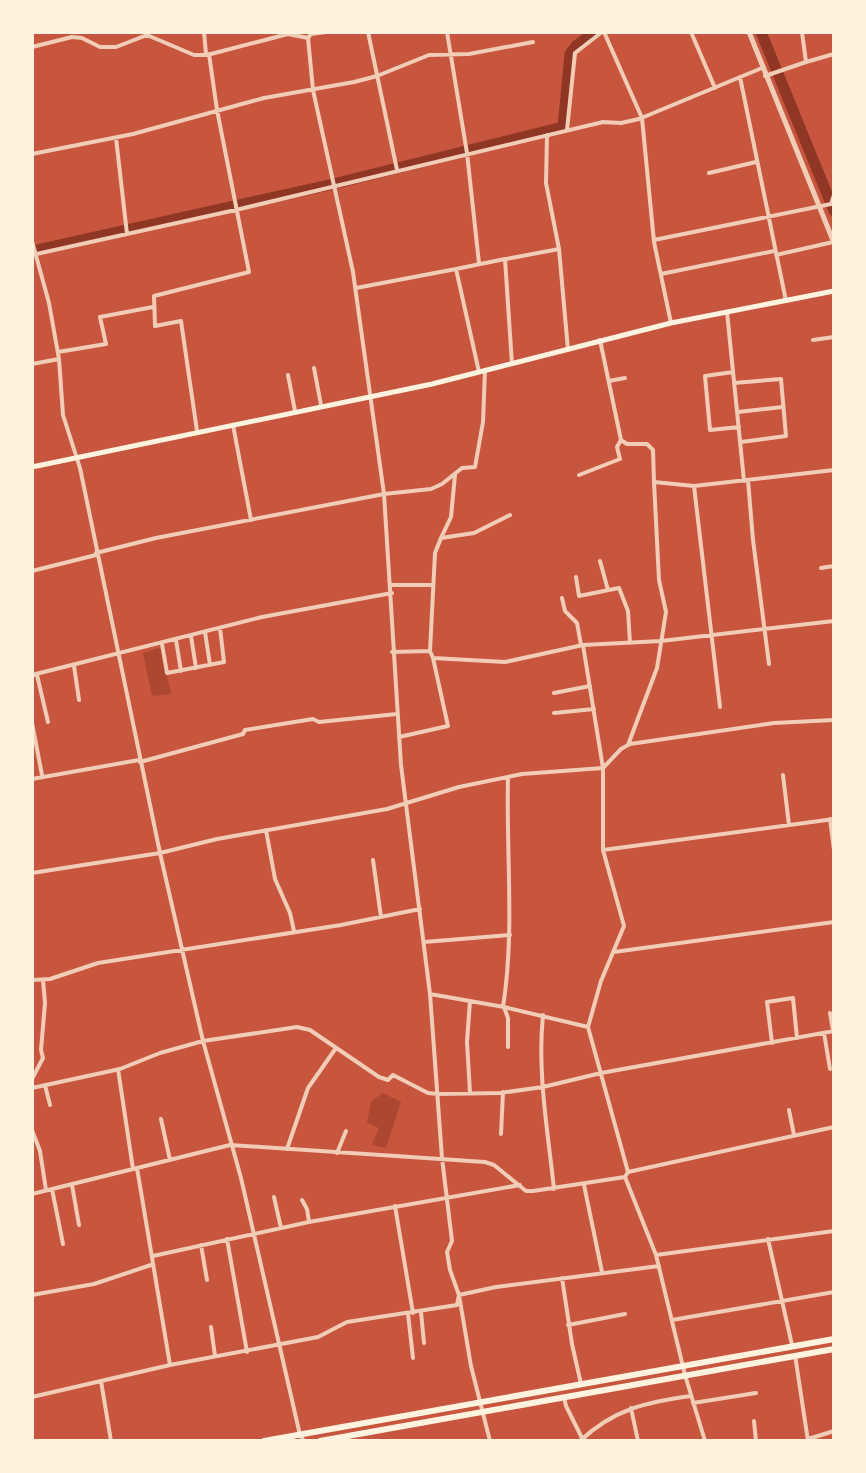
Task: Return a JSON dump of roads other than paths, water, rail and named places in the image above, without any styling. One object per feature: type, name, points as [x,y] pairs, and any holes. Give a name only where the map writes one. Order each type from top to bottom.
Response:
[{"type":"highway","points":[[264,1441],[302,1438],[481,1402],[834,1339]]},
{"type":"highway","points":[[320,1441],[834,1349]]},
{"type":"main road","points":[[32,467],[482,371],[671,323],[834,291]]},
{"type":"street","points":[[197,431],[181,321],[155,326],[154,296],[249,272],[204,32]]},
{"type":"street","points":[[326,32],[311,34],[308,38],[313,90],[356,288],[384,494],[404,803],[430,994],[442,1158],[452,1241],[447,1252],[448,1261],[459,1295],[468,1353],[490,1441]]},
{"type":"street","points":[[368,32],[397,170]]},
{"type":"street","points":[[447,32],[467,153],[479,263]]},
{"type":"street","points":[[567,130],[575,53],[603,32],[642,118],[654,240],[671,323]]},
{"type":"street","points":[[691,32],[715,88]]},
{"type":"street","points":[[661,274],[834,243],[749,32]]},
{"type":"street","points":[[802,32],[806,62]]},
{"type":"street","points":[[32,47],[72,37],[82,38],[100,47],[116,47],[147,35],[194,55],[288,34],[308,38]]},
{"type":"street","points":[[32,154],[116,138],[217,110],[377,76],[429,55],[469,54],[533,42]]},
{"type":"street","points":[[766,75],[834,54]]},
{"type":"street","points":[[34,255],[567,130],[642,118],[762,68]]},
{"type":"street","points":[[740,77],[786,301]]},
{"type":"street","points":[[547,135],[546,183],[559,249],[568,350]]},
{"type":"street","points":[[116,138],[127,234]]},
{"type":"street","points":[[709,173],[756,162]]},
{"type":"street","points":[[654,240],[831,204],[834,195]]},
{"type":"street","points":[[32,241],[49,303],[63,415],[80,468],[182,951],[241,1178],[302,1438]]},
{"type":"street","points":[[356,288],[559,249]]},
{"type":"street","points":[[505,259],[512,364]]},
{"type":"street","points":[[32,571],[156,538],[384,494],[431,489],[462,468],[475,467],[483,422],[482,371],[456,269]]},
{"type":"street","points":[[32,356],[33,364],[106,344],[100,317],[153,307]]},
{"type":"street","points":[[727,312],[740,442],[769,664]]},
{"type":"street","points":[[813,340],[834,337]]},
{"type":"street","points":[[579,475],[620,459],[617,447],[621,440],[600,340]]},
{"type":"street","points":[[314,368],[321,405]]},
{"type":"street","points":[[733,372],[705,376],[710,430],[739,427]]},
{"type":"street","points":[[288,375],[295,411]]},
{"type":"street","points":[[609,381],[625,378]]},
{"type":"street","points":[[734,383],[780,378],[786,436],[740,442]]},
{"type":"street","points":[[737,412],[783,407]]},
{"type":"street","points":[[232,423],[251,520]]},
{"type":"street","points":[[32,873],[160,853],[217,839],[387,809],[459,787],[508,777],[603,768],[628,745],[657,668],[666,612],[659,580],[653,450],[647,444],[627,444],[621,440]]},
{"type":"street","points":[[654,482],[694,486],[834,470]]},
{"type":"street","points":[[399,737],[448,726],[430,651],[435,553],[451,517],[456,473]]},
{"type":"street","points":[[694,486],[720,707]]},
{"type":"street","points":[[441,538],[474,533],[510,515]]},
{"type":"street","points":[[600,561],[608,590]]},
{"type":"street","points":[[821,568],[834,566]]},
{"type":"street","points":[[576,577],[579,596],[619,588],[625,598],[630,643]]},
{"type":"street","points":[[391,585],[433,585]]},
{"type":"street","points":[[48,722],[35,675],[262,617],[392,593]]},
{"type":"street","points":[[562,598],[565,611],[577,623],[590,686],[603,768],[603,850],[624,926],[601,981],[588,1027],[627,1175],[656,1255],[685,1375],[705,1441]]},
{"type":"street","points":[[433,658],[505,662],[582,645],[661,641],[834,621]]},
{"type":"street","points":[[162,644],[167,673],[224,662],[220,628]]},
{"type":"street","points":[[205,632],[210,665]]},
{"type":"street","points":[[191,636],[196,668]]},
{"type":"street","points":[[176,640],[181,671]]},
{"type":"street","points":[[392,652],[430,651]]},
{"type":"street","points":[[74,666],[79,700]]},
{"type":"street","points":[[554,693],[590,686]]},
{"type":"street","points":[[554,713],[594,709]]},
{"type":"street","points":[[32,779],[140,761],[243,734],[245,730],[313,719],[319,722],[397,714]]},
{"type":"street","points":[[628,745],[774,723],[834,720]]},
{"type":"street","points":[[32,723],[42,777]]},
{"type":"street","points":[[783,775],[789,825]]},
{"type":"street","points":[[508,777],[510,935],[504,1007],[508,1018],[508,1047]]},
{"type":"street","points":[[603,850],[832,819],[834,850]]},
{"type":"street","points":[[266,830],[275,879],[295,932]]},
{"type":"street","points":[[373,860],[381,917]]},
{"type":"street","points":[[32,980],[43,980],[98,963],[420,909]]},
{"type":"street","points":[[614,952],[834,922]]},
{"type":"street","points":[[424,942],[510,935]]},
{"type":"street","points":[[32,1079],[43,1058],[43,980]]},
{"type":"street","points":[[430,994],[543,1015],[588,1027]]},
{"type":"street","points":[[772,1043],[767,1002],[793,998],[797,1038]]},
{"type":"street","points":[[470,1001],[467,1042],[470,1093]]},
{"type":"street","points":[[32,1088],[118,1069],[203,1041],[297,1027],[310,1030],[379,1077],[388,1080],[393,1075],[428,1093],[503,1092],[834,1031],[830,1013]]},
{"type":"street","points":[[543,1015],[543,1087],[554,1189]]},
{"type":"street","points":[[824,1033],[830,1069]]},
{"type":"street","points":[[287,1149],[308,1088],[336,1048]]},
{"type":"street","points":[[118,1069],[170,1365]]},
{"type":"street","points":[[45,1085],[50,1105]]},
{"type":"street","points":[[501,1134],[503,1092]]},
{"type":"street","points":[[789,1110],[794,1135]]},
{"type":"street","points":[[161,1119],[170,1160]]},
{"type":"street","points":[[32,1194],[230,1145],[485,1162],[526,1191],[554,1189],[584,1185],[834,1127]]},
{"type":"street","points":[[32,1130],[63,1244]]},
{"type":"street","points":[[337,1153],[346,1131]]},
{"type":"street","points":[[72,1185],[79,1225]]},
{"type":"street","points":[[153,1256],[252,1233],[520,1185]]},
{"type":"street","points":[[584,1185],[602,1273]]},
{"type":"street","points":[[274,1197],[281,1228]]},
{"type":"street","points":[[302,1200],[309,1222]]},
{"type":"street","points":[[395,1206],[413,1358]]},
{"type":"street","points":[[656,1255],[834,1231]]},
{"type":"street","points":[[227,1239],[247,1352]]},
{"type":"street","points":[[768,1239],[792,1346]]},
{"type":"street","points":[[201,1245],[207,1280]]},
{"type":"street","points":[[32,1295],[94,1284],[151,1265]]},
{"type":"street","points":[[459,1295],[659,1266]]},
{"type":"street","points":[[562,1278],[581,1384]]},
{"type":"street","points":[[672,1320],[834,1292]]},
{"type":"street","points":[[32,1397],[170,1365],[318,1337],[347,1322],[457,1305],[459,1295]]},
{"type":"street","points":[[421,1312],[424,1343]]},
{"type":"street","points":[[568,1325],[625,1314]]},
{"type":"street","points":[[211,1327],[215,1357]]},
{"type":"street","points":[[795,1355],[808,1440],[834,1431]]},
{"type":"street","points":[[101,1381],[111,1441]]},
{"type":"street","points":[[693,1403],[756,1393]]},
{"type":"street","points":[[564,1397],[582,1440],[596,1426],[630,1408],[691,1396]]},
{"type":"street","points":[[630,1408],[638,1441]]},
{"type":"street","points":[[754,1421],[756,1441]]},
{"type":"waterway","points":[[32,251],[329,185],[563,127],[570,54],[595,32]]},
{"type":"waterway","points":[[761,32],[834,211]]}]
